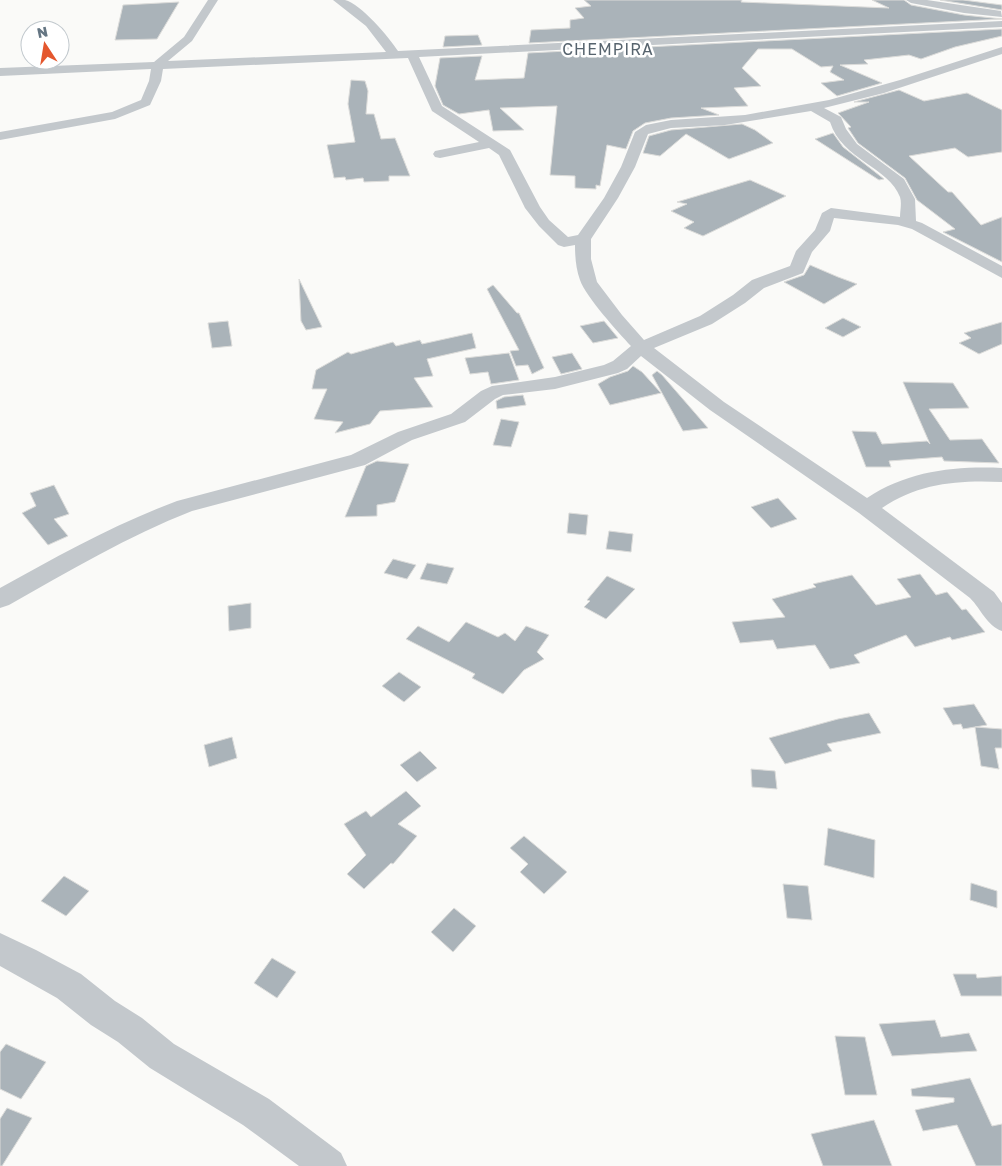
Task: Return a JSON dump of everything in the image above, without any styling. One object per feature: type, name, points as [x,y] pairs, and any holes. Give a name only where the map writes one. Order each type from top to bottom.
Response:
[{"type":"street","points":[[0,136],[96,120],[139,107],[149,98],[158,64],[188,39],[213,0]]},
{"type":"street","points":[[338,0],[364,18],[394,55]]},
{"type":"street","points":[[912,0],[964,10],[1002,14]]},
{"type":"street","points":[[0,72],[394,55],[1002,24]]},
{"type":"street","points":[[1002,50],[907,82],[812,107],[726,121],[662,126],[645,130],[642,132],[628,167],[611,198],[583,239],[583,259],[589,282],[621,326],[641,347],[717,406],[867,508],[978,592],[985,598],[1002,622]]},
{"type":"street","points":[[412,54],[440,112],[499,148],[508,157],[529,201],[544,223],[564,242],[583,239]]},
{"type":"street","points":[[812,107],[836,120],[839,129],[852,147],[900,182],[908,199],[908,223]]},
{"type":"street","points":[[440,154],[490,144]]},
{"type":"street","points":[[0,599],[83,553],[158,515],[185,506],[358,460],[405,436],[458,418],[488,395],[499,390],[555,383],[601,373],[620,365],[641,347],[682,332],[706,320],[740,299],[758,284],[797,269],[804,251],[822,231],[827,216],[831,213],[908,223],[1002,273]]},
{"type":"street","points":[[867,508],[886,494],[910,483],[935,477],[966,473],[1002,475]]},
{"type":"street","points":[[0,949],[68,986],[103,1013],[130,1030],[162,1056],[256,1112],[328,1166]]},
{"type":"building","points":[[584,0],[742,0],[741,2],[889,8],[872,0],[904,0],[911,5],[964,15],[1002,19],[529,43],[531,30],[570,28],[570,20],[584,18],[575,8],[591,6]]},
{"type":"building","points":[[940,0],[963,0],[1002,5],[1002,10]]},
{"type":"building","points":[[179,2],[157,39],[115,40],[123,5]]},
{"type":"building","points":[[1002,29],[1002,36],[955,47],[921,59],[909,55],[864,60],[868,64],[840,65],[882,83],[837,96],[821,83],[844,80],[830,72],[833,66],[821,67],[792,49],[758,49],[742,68],[761,86],[734,88],[748,106],[701,108],[719,115],[671,118],[645,123],[633,131],[626,149],[607,145],[600,186],[596,185],[596,189],[575,188],[575,176],[550,175],[557,106],[500,108],[524,130],[493,131],[489,110],[459,114],[443,105],[435,86],[440,58],[482,56],[475,80],[524,78],[528,53]]},
{"type":"building","points":[[478,35],[482,45],[443,47],[445,36]]},
{"type":"building","points":[[351,80],[365,81],[368,91],[366,114],[374,114],[381,139],[395,138],[410,176],[389,176],[389,181],[364,182],[363,178],[346,180],[345,177],[334,178],[327,145],[355,142],[348,104]]},
{"type":"building","points":[[899,90],[924,101],[967,93],[1002,110],[1002,152],[968,157],[955,148],[909,156],[948,192],[952,192],[981,225],[1002,217],[1002,262],[943,232],[955,229],[917,200],[905,178],[858,143],[848,128],[851,127],[838,113],[869,102],[854,102]]},
{"type":"building","points":[[742,124],[755,130],[773,143],[729,159],[686,134],[660,156],[643,153],[649,136],[671,130]]},
{"type":"building","points":[[833,133],[843,147],[884,179],[879,180],[815,139]]},
{"type":"building","points":[[750,180],[786,196],[703,236],[684,228],[694,222],[671,211],[687,204],[677,202]]},
{"type":"building","points":[[810,265],[857,284],[824,304],[784,282],[804,275]]},
{"type":"building","points":[[299,279],[322,327],[306,330],[301,321]]},
{"type":"building","points":[[493,285],[519,313],[544,368],[532,374],[528,365],[516,366],[510,351],[519,350],[487,289]]},
{"type":"building","points":[[843,318],[861,327],[843,337],[825,328]]},
{"type":"building","points":[[228,321],[232,346],[212,348],[208,323]]},
{"type":"building","points":[[604,321],[618,338],[593,343],[580,326]]},
{"type":"building","points":[[1002,322],[1002,344],[979,354],[959,343],[971,338],[964,333]]},
{"type":"building","points":[[472,333],[476,348],[427,359],[433,376],[414,378],[433,407],[380,411],[370,424],[335,433],[343,422],[314,419],[327,389],[312,389],[316,370],[348,352],[351,354],[393,342],[396,346],[420,340],[422,344]]},
{"type":"building","points":[[509,353],[519,380],[491,384],[488,372],[470,374],[465,358]]},
{"type":"building","points":[[572,353],[582,369],[561,374],[552,357]]},
{"type":"building","points":[[633,366],[642,372],[661,393],[610,405],[598,384],[610,377],[628,371]]},
{"type":"building","points":[[657,371],[708,428],[683,431],[652,375]]},
{"type":"building","points":[[903,382],[953,383],[969,408],[929,409],[950,440],[982,439],[999,463],[944,461],[942,457],[889,461],[891,467],[866,467],[852,431],[876,432],[882,444],[927,441],[930,444]]},
{"type":"building","points":[[523,395],[526,405],[497,409],[496,401],[504,397]]},
{"type":"building","points":[[501,419],[519,422],[511,447],[493,445]]},
{"type":"building","points":[[377,461],[409,464],[395,502],[377,505],[377,516],[345,517],[366,466]]},
{"type":"building","points":[[54,485],[69,514],[54,519],[68,536],[48,545],[22,513],[36,506],[30,493]]},
{"type":"building","points":[[778,498],[797,519],[771,528],[751,507]]},
{"type":"building","points":[[569,513],[588,515],[586,535],[567,533]]},
{"type":"building","points":[[609,531],[633,534],[631,552],[606,549]]},
{"type":"building","points":[[393,559],[416,565],[407,579],[384,573]]},
{"type":"building","points":[[427,563],[454,568],[447,584],[420,579]]},
{"type":"building","points":[[920,574],[936,595],[947,592],[962,610],[966,609],[985,632],[952,640],[950,637],[915,647],[906,635],[854,655],[860,663],[830,669],[815,645],[777,649],[773,640],[740,643],[732,622],[785,617],[772,599],[816,587],[813,584],[852,575],[876,605],[911,597],[897,579]]},
{"type":"building","points":[[607,576],[635,589],[606,619],[584,607],[590,601],[587,600]]},
{"type":"building","points":[[251,603],[251,628],[229,631],[228,606]]},
{"type":"building","points":[[466,622],[498,637],[505,633],[515,641],[526,626],[549,635],[537,652],[544,659],[524,670],[503,694],[472,678],[475,674],[406,639],[418,626],[449,642]]},
{"type":"building","points":[[399,672],[421,687],[404,702],[382,686]]},
{"type":"building","points":[[974,704],[987,725],[963,729],[961,724],[953,725],[943,708]]},
{"type":"building","points":[[869,713],[881,733],[827,744],[832,751],[785,764],[769,738],[838,719]]},
{"type":"building","points":[[975,727],[1002,729],[1002,748],[995,748],[999,769],[981,766]]},
{"type":"building","points":[[232,737],[237,758],[209,767],[204,745]]},
{"type":"building","points":[[420,751],[437,768],[417,782],[400,765]]},
{"type":"building","points":[[751,769],[775,771],[777,789],[752,787]]},
{"type":"building","points":[[406,791],[421,806],[398,824],[417,836],[393,864],[391,863],[364,889],[347,874],[366,855],[344,824],[366,811],[371,817]]},
{"type":"building","points":[[828,828],[875,840],[874,878],[824,865]]},
{"type":"building","points":[[524,836],[567,872],[544,894],[520,872],[528,864],[510,848]]},
{"type":"building","points":[[64,876],[89,891],[66,916],[41,901]]},
{"type":"building","points":[[971,883],[997,891],[997,908],[970,900]]},
{"type":"building","points":[[783,884],[808,886],[812,920],[787,918]]},
{"type":"building","points":[[454,908],[476,926],[453,952],[431,932]]},
{"type":"building","points":[[272,958],[296,972],[277,998],[254,983]]},
{"type":"building","points":[[953,974],[976,974],[977,978],[1002,976],[1002,996],[961,996]]},
{"type":"building","points":[[935,1020],[941,1037],[969,1033],[977,1051],[892,1056],[879,1024]]},
{"type":"building","points":[[835,1036],[865,1037],[877,1095],[845,1095]]},
{"type":"building","points":[[6,1044],[46,1062],[21,1099],[0,1089],[0,1052]]},
{"type":"building","points":[[970,1078],[992,1126],[1002,1124],[1002,1166],[976,1166],[957,1125],[923,1131],[915,1110],[954,1102],[954,1098],[912,1096],[911,1089]]},
{"type":"building","points":[[7,1108],[32,1118],[2,1166],[0,1166],[0,1119]]},
{"type":"building","points":[[874,1120],[892,1166],[823,1166],[811,1134]]},
{"type":"district","name":"CHEMPIRA","points":[[608,49]]}]
